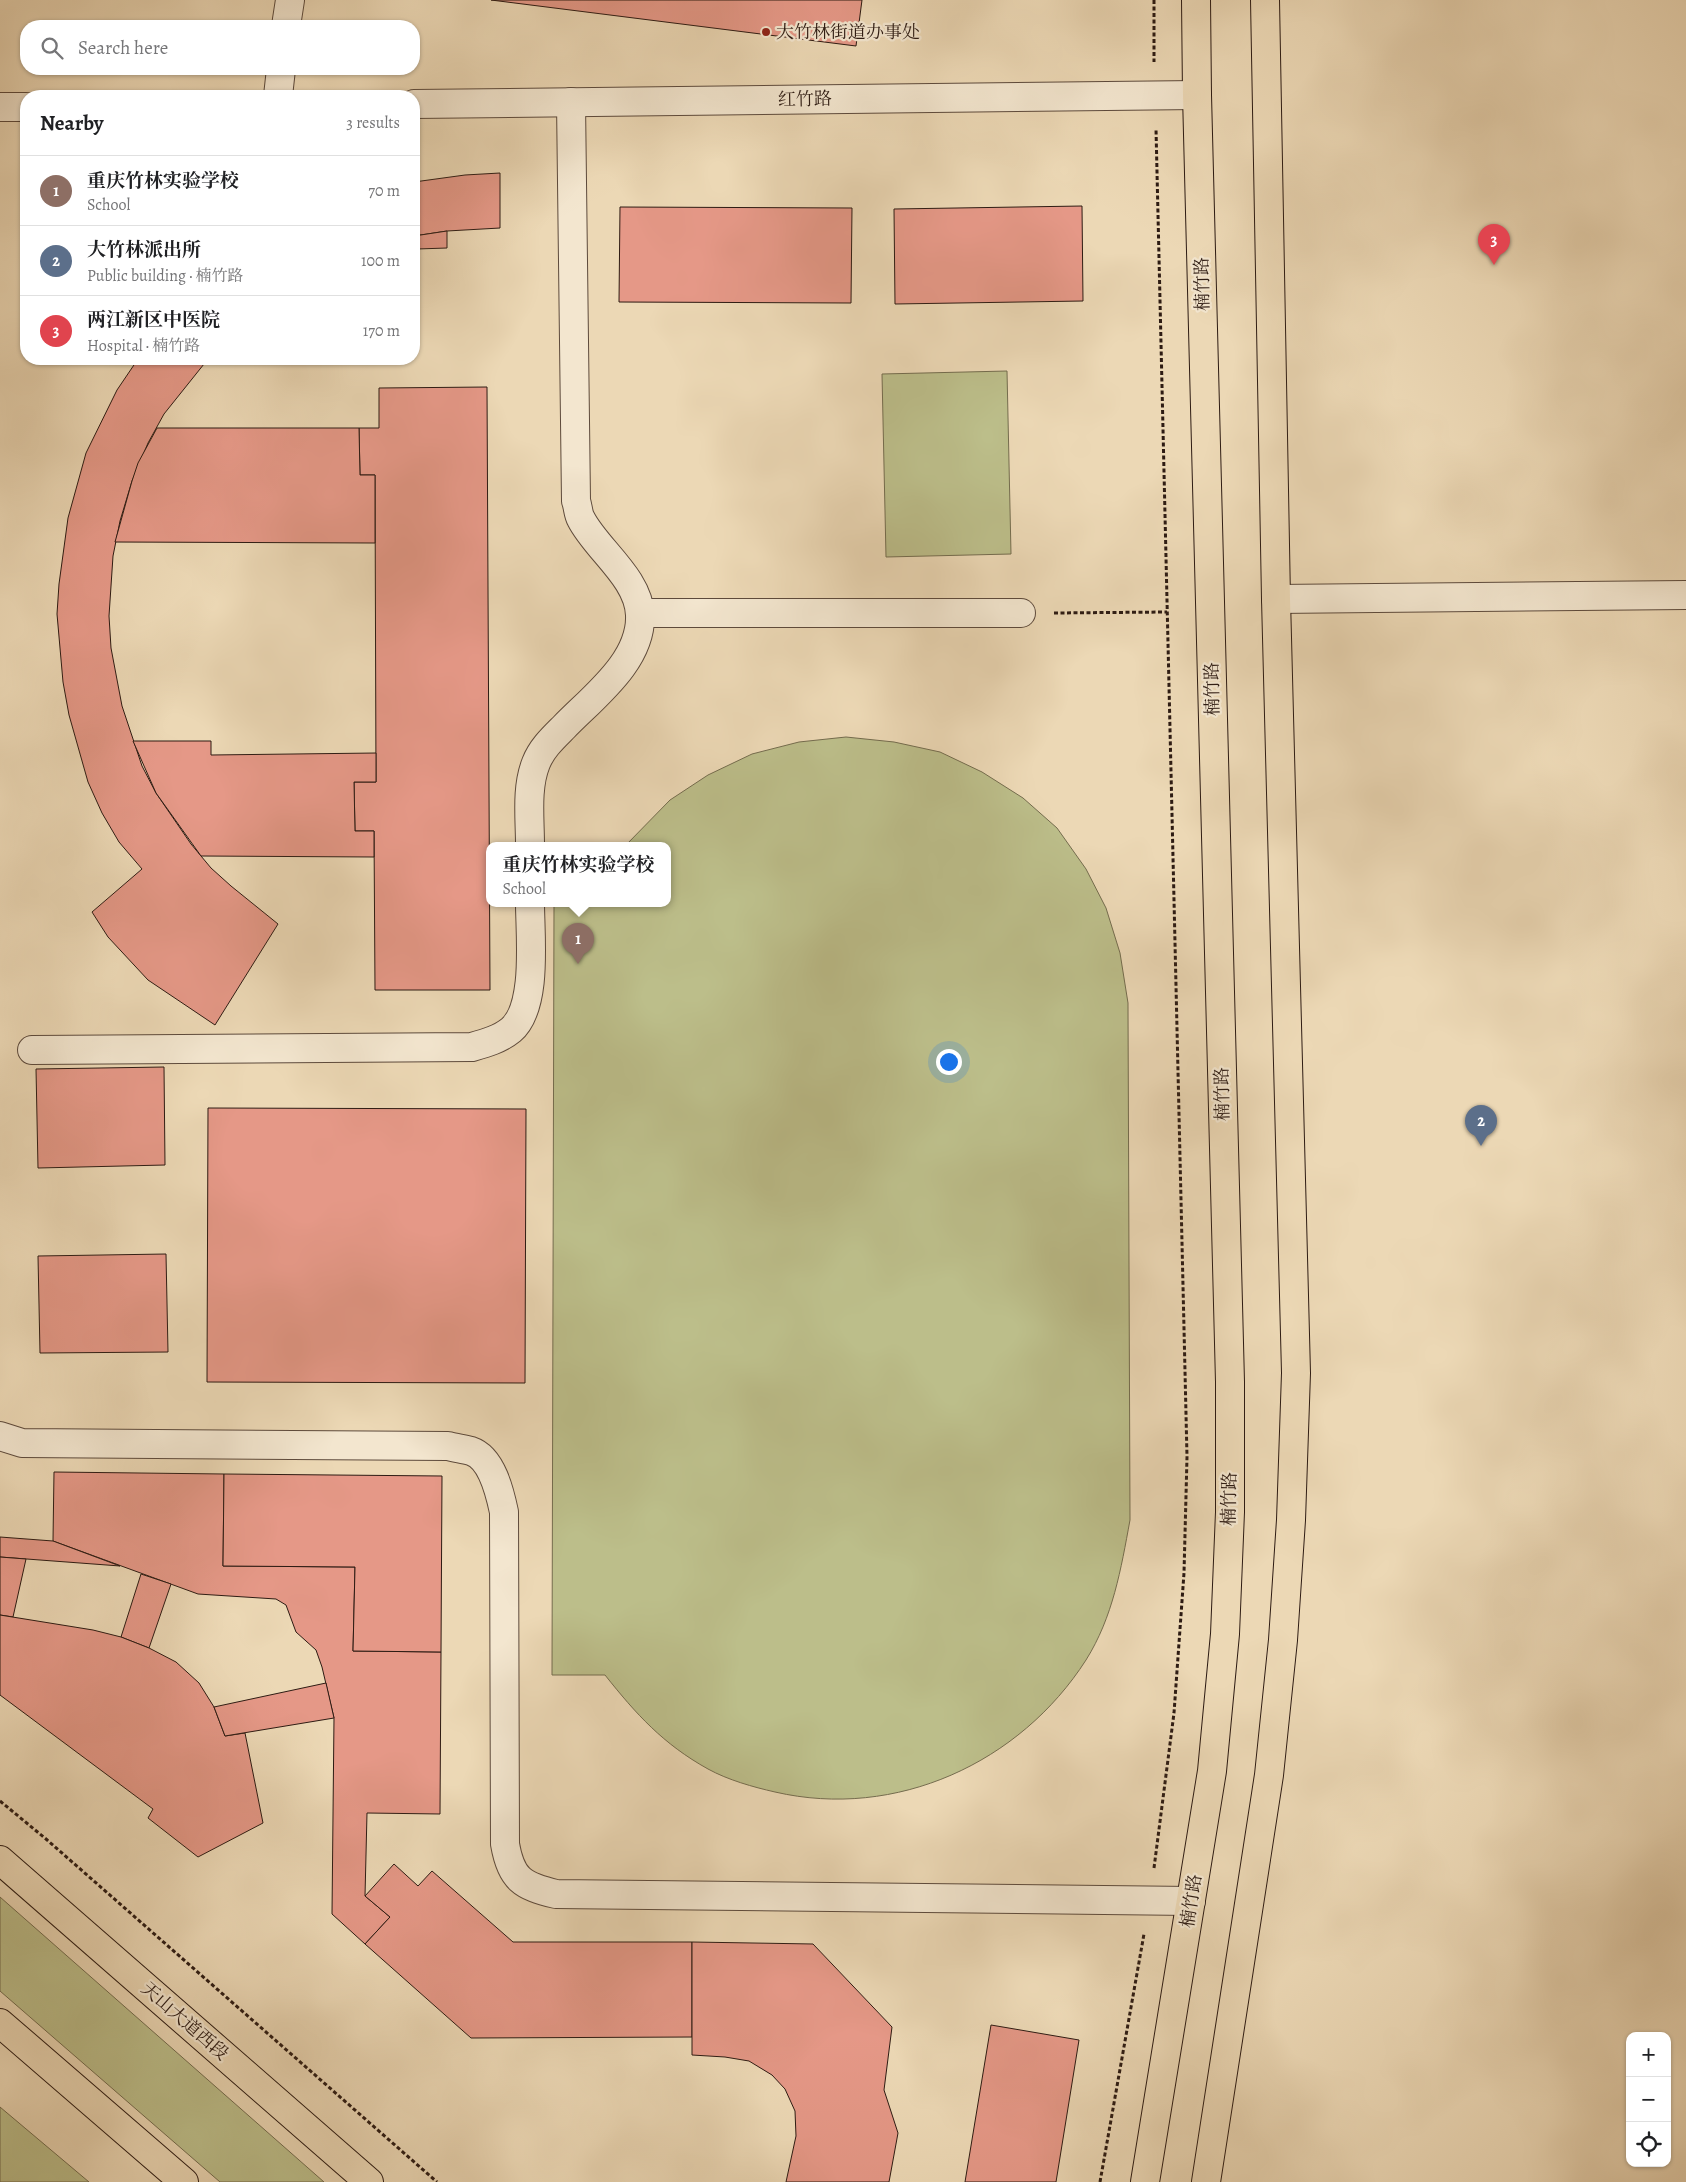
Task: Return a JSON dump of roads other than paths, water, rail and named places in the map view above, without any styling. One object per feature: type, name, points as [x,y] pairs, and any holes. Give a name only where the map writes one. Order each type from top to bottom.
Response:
[{"type":"main road","name":"楠竹路","points":[[1145,2182],[1212,1771],[1225,1634],[1230,1512],[1230,1382],[1196,0]]},
{"type":"main road","points":[[1206,2182],[1269,1775],[1283,1640],[1291,1520],[1296,1373],[1276,599],[1265,0]]},
{"type":"main road","name":"天山大道西段","points":[[0,1860],[369,2182]]},
{"type":"main road","points":[[0,2024],[184,2182]]},
{"type":"street","points":[[287,20],[290,0]]},
{"type":"street","points":[[279,90],[280,75]]},
{"type":"street","name":"红竹路","points":[[420,104],[1197,95]]},
{"type":"street","points":[[530,842],[530,783],[536,762],[546,745],[619,670],[632,651],[639,632],[640,613],[635,593],[581,519],[576,501],[571,102]]},
{"type":"street","points":[[0,107],[20,107]]},
{"type":"street","points":[[1276,599],[1686,595]]},
{"type":"street","points":[[640,613],[1020,613]]},
{"type":"street","points":[[32,1050],[472,1047],[492,1041],[512,1029],[524,1011],[530,989],[530,907]]},
{"type":"street","points":[[0,1436],[22,1443],[448,1446],[473,1451],[490,1468],[500,1489],[504,1512],[505,1844],[508,1863],[516,1876],[528,1885],[556,1894],[1191,1900]]},
{"type":"place","name":"大竹林街道办事处","points":[[766,32]]},
{"type":"place","name":"两江新区中医院","points":[[1494,265]]},
{"type":"place","name":"重庆竹林实验学校","points":[[578,964]]},
{"type":"place","name":"大竹林派出所","points":[[1481,1146]]}]
